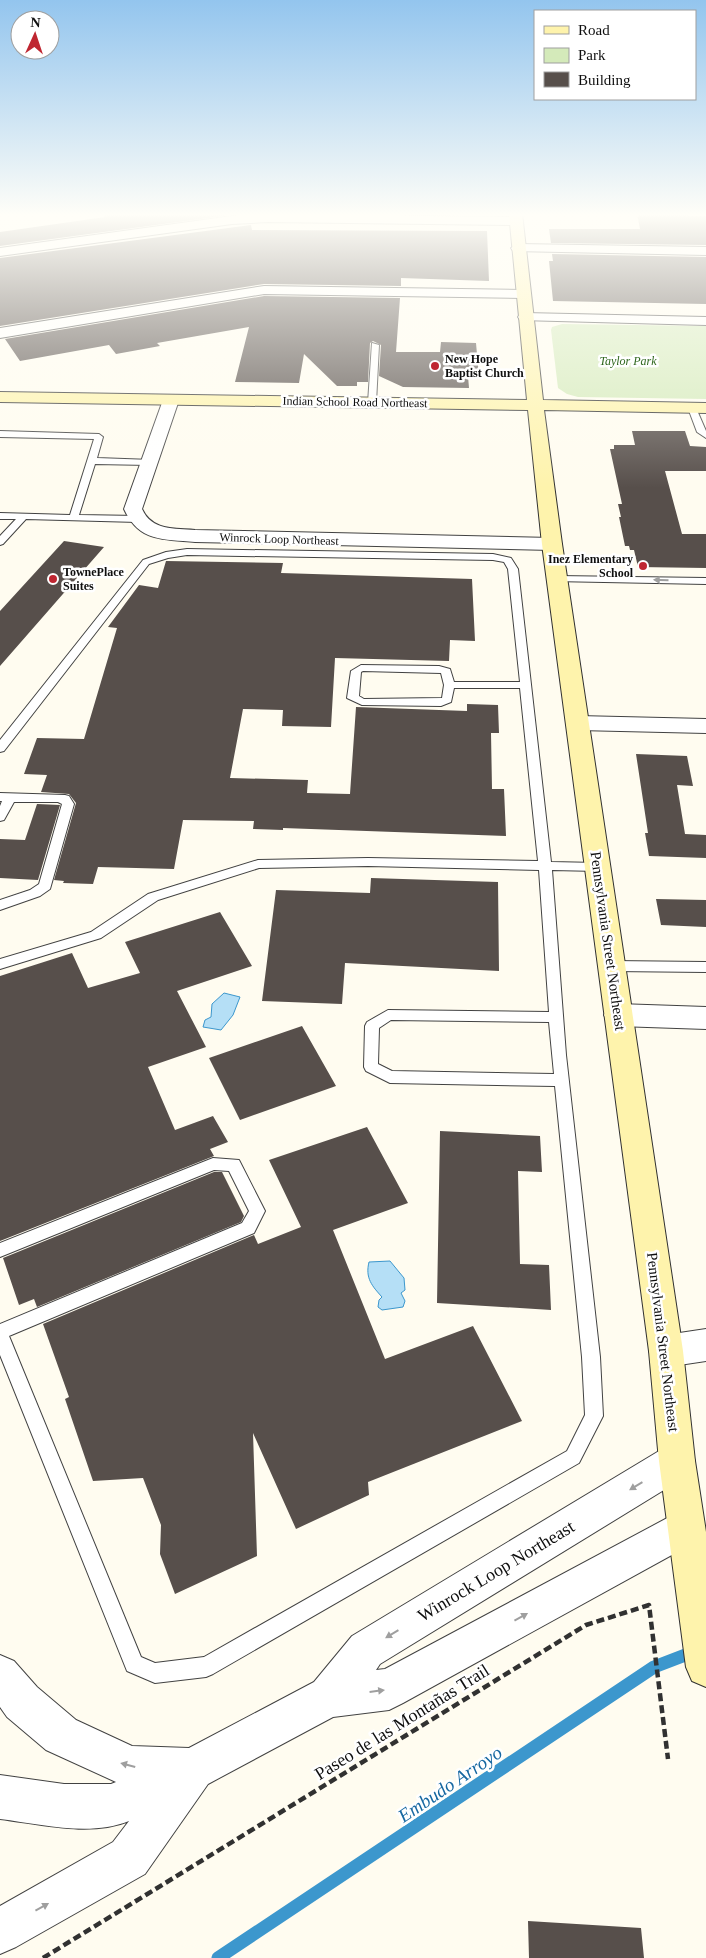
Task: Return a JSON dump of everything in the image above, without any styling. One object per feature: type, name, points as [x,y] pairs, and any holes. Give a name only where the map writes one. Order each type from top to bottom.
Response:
[{"type":"street","points":[[0,333],[170,304]]},
{"type":"street","name":"Pennsylvania Street Northeast","points":[[524,304],[552,544],[666,1351],[677,1461],[706,1668]]},
{"type":"street","points":[[525,317],[706,320]]},
{"type":"street","name":"Indian School Road Northeast","points":[[1,396],[699,408]]},
{"type":"street","points":[[138,519],[133,509],[170,400]]},
{"type":"street","name":"Winrock Loop Northeast","points":[[138,519],[150,528],[164,533],[195,536],[299,540],[552,544]]},
{"type":"street","points":[[578,723],[706,726]]},
{"type":"street","points":[[618,1015],[706,1018]]},
{"type":"street","points":[[666,1351],[706,1345]]},
{"type":"street","name":"Winrock Loop Northeast","points":[[329,1697],[366,1650],[677,1461]]},
{"type":"street","name":"Winrock Loop Northeast","points":[[0,1797],[64,1806],[113,1806],[194,1768],[329,1697],[389,1690],[686,1527]]},
{"type":"street","name":"Winrock Loop Northeast","points":[[0,1675],[22,1702],[41,1719],[61,1735],[84,1747],[130,1767],[194,1768]]},
{"type":"street","name":"Winrock Loop Northeast","points":[[0,1931],[129,1858],[194,1768]]},
{"type":"lane","points":[[372,403],[375,344]]},
{"type":"lane","points":[[699,408],[701,432],[706,435]]},
{"type":"lane","points":[[0,434],[99,436],[74,517]]},
{"type":"lane","points":[[90,461],[149,462]]},
{"type":"lane","points":[[0,516],[138,519]]},
{"type":"lane","points":[[0,542],[24,516]]},
{"type":"lane","points":[[0,748],[146,562],[166,555],[187,552],[493,557],[508,560],[513,569],[545,866],[556,1016],[590,1357],[594,1416],[572,1457],[206,1667],[155,1673],[134,1664],[0,1333],[248,1228],[257,1211],[234,1165],[213,1164],[0,1250]]},
{"type":"lane","points":[[557,579],[706,580]]},
{"type":"lane","points":[[361,668],[439,669],[446,671],[449,685],[447,700],[441,703],[362,702],[356,701],[353,698],[356,670],[361,668]]},
{"type":"lane","points":[[449,685],[525,685]]},
{"type":"lane","points":[[0,817],[5,797],[58,798],[65,800],[68,804],[45,886],[35,893],[0,905]]},
{"type":"lane","points":[[0,964],[96,936],[153,897],[258,864],[368,862],[598,867]]},
{"type":"lane","points":[[612,966],[706,967]]},
{"type":"lane","points":[[556,1016],[388,1014],[372,1026],[371,1067],[390,1077],[562,1080]]},
{"type":"path","name":"Paseo de las Montañas Trail","points":[[43,1958],[570,1634],[607,1617],[649,1605],[668,1759]]},
{"type":"green space","name":"Taylor Park","points":[[562,324],[706,326],[706,399],[578,397],[567,394],[558,388],[551,330],[552,327]]},
{"type":"water","points":[[224,993],[240,997],[233,1015],[221,1030],[203,1027],[205,1020],[211,1017],[212,1004]]},
{"type":"water","points":[[390,1261],[404,1278],[405,1290],[401,1293],[405,1301],[403,1307],[382,1310],[378,1307],[379,1300],[382,1297],[370,1281],[368,1268],[369,1262]]},
{"type":"building","points":[[0,304],[136,304],[0,326]]},
{"type":"building","points":[[214,304],[400,304],[396,352],[440,352],[441,342],[476,343],[479,377],[468,376],[469,388],[403,387],[379,376],[381,345],[373,341],[370,343],[368,382],[357,382],[357,386],[337,386],[304,354],[299,383],[235,382],[249,327],[157,343],[160,346],[116,354],[109,345],[20,361],[5,339]]},
{"type":"building","points":[[632,431],[685,431],[690,446],[706,447],[706,471],[665,471],[682,534],[706,534],[706,568],[638,567],[634,550],[630,550],[629,546],[625,546],[618,504],[622,504],[610,449],[614,449],[614,445],[635,445]]},
{"type":"building","name":"TownePlace Suites","points":[[64,541],[104,547],[0,666],[0,611]]},
{"type":"building","points":[[166,561],[283,563],[281,573],[472,579],[475,641],[450,640],[449,661],[335,658],[331,727],[282,726],[283,710],[243,709],[230,778],[308,780],[307,793],[350,794],[356,707],[467,711],[467,704],[498,705],[499,733],[491,733],[492,789],[504,789],[506,836],[283,828],[283,830],[253,829],[254,821],[183,820],[174,869],[98,867],[93,884],[63,883],[64,881],[54,880],[76,803],[69,794],[41,792],[47,775],[24,774],[37,738],[84,739],[117,628],[108,627],[139,585],[158,588]]},
{"type":"building","points":[[636,754],[687,756],[693,786],[677,785],[685,834],[706,835],[706,858],[649,856],[645,833],[648,833]]},
{"type":"building","points":[[37,804],[60,805],[38,880],[0,878],[0,839],[25,840]]},
{"type":"building","points":[[371,878],[498,882],[499,971],[345,963],[342,1004],[262,1001],[276,890],[370,893]]},
{"type":"building","points":[[656,899],[706,900],[706,927],[661,925]]},
{"type":"building","points":[[220,912],[252,966],[177,991],[206,1047],[148,1067],[175,1130],[213,1116],[228,1142],[210,1149],[214,1156],[0,1241],[0,976],[72,953],[88,988],[140,973],[125,942]]},
{"type":"building","points":[[302,1026],[336,1086],[240,1120],[209,1058]]},
{"type":"building","points":[[367,1127],[408,1203],[333,1230],[385,1359],[473,1326],[522,1421],[368,1482],[369,1495],[296,1529],[253,1433],[257,1556],[175,1594],[160,1554],[161,1525],[143,1478],[93,1481],[65,1399],[69,1397],[43,1324],[254,1235],[258,1244],[301,1227],[269,1160]]},
{"type":"building","points":[[440,1131],[540,1136],[542,1172],[518,1171],[520,1264],[549,1265],[551,1310],[437,1303]]},
{"type":"building","points":[[214,1172],[222,1172],[244,1216],[241,1222],[37,1307],[34,1299],[19,1305],[3,1258]]},
{"type":"building","points":[[528,1921],[641,1928],[644,1958],[529,1958]]},
{"type":"waterway","name":"Embudo Arroyo","points":[[218,1958],[654,1667],[706,1647]]},
{"type":"place","name":"New Hope Baptist Church","points":[[435,366]]},
{"type":"place","name":"Inez Elementary School","points":[[643,566]]},
{"type":"place","name":"TownePlace Suites","points":[[53,579]]}]
